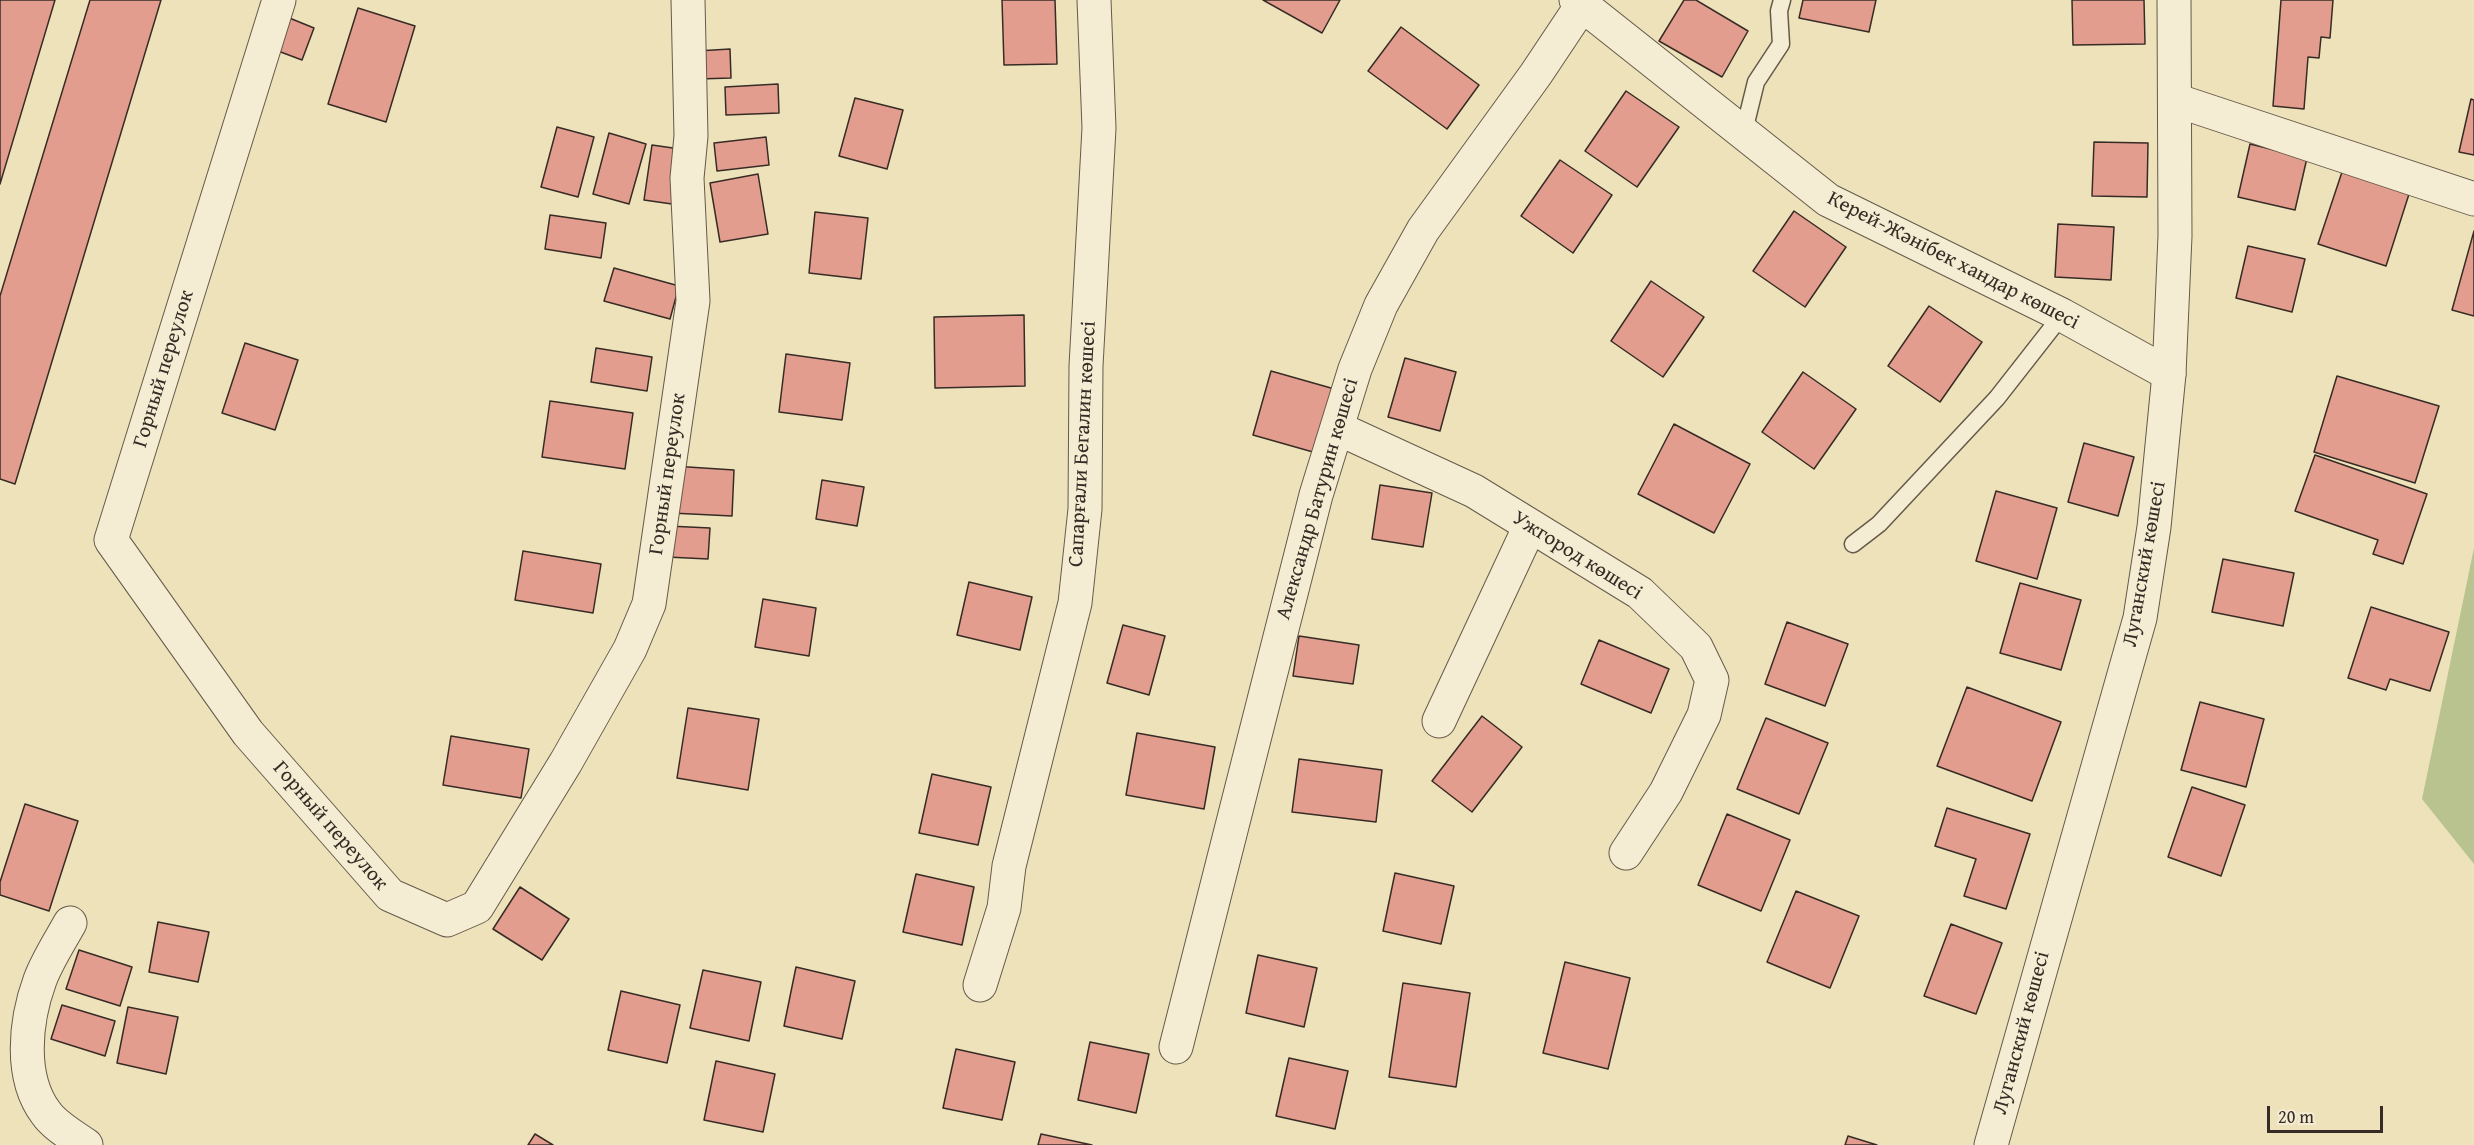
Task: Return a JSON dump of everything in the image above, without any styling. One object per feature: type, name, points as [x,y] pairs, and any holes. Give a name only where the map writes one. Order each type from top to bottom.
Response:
[{"type":"street","name":"Горный переулок","points":[[279,0],[111,540],[248,733],[390,895],[447,920],[477,907],[572,752],[630,649],[649,604],[693,300],[687,178],[691,136],[687,0]]},
{"type":"street","name":"Сапарғали Бегалин көшесі","points":[[980,985],[1004,908],[1009,866],[1074,603],[1085,509],[1086,366],[1099,128],[1094,0]]},
{"type":"street","name":"Луганский көшесі","points":[[1991,1145],[2140,618],[2154,527],[2169,374],[2175,236],[2175,0]]},
{"type":"street","name":"Керей-Жәнібек хандар көшесі","points":[[1579,2],[1743,135],[1828,200],[2062,315],[2169,374]]},
{"type":"street","name":"Александр Батурин көшесі","points":[[1176,1047],[1299,561],[1355,369],[1381,305],[1423,230],[1536,74],[1579,2]]},
{"type":"street","points":[[2175,100],[2474,199]]},
{"type":"street","name":"Ужгород көшесі","points":[[1337,428],[1474,491],[1640,594],[1696,647],[1712,680],[1704,715],[1665,792],[1626,853]]},
{"type":"street","points":[[1439,721],[1530,526]]},
{"type":"street","points":[[70,923],[40,979],[27,1027],[29,1061],[31,1085],[46,1114],[86,1145]]},
{"type":"lane","points":[[1743,135],[1756,82],[1781,45],[1779,11],[1782,0]]},
{"type":"lane","points":[[1854,544],[1879,524],[1996,398],[2062,315]]},
{"type":"green space","points":[[2474,548],[2474,864],[2422,799]]},
{"type":"building","points":[[0,0],[55,0],[0,184]]},
{"type":"building","points":[[90,0],[161,0],[15,484],[0,479],[0,296]]},
{"type":"building","points":[[1002,0],[1055,0],[1057,64],[1004,65]]},
{"type":"building","points":[[1263,0],[1340,0],[1322,33]]},
{"type":"building","points":[[1684,0],[1696,0],[1748,31],[1722,77],[1659,41]]},
{"type":"building","points":[[1803,0],[1876,0],[1869,32],[1799,18]]},
{"type":"building","points":[[2072,0],[2144,0],[2145,44],[2073,45]]},
{"type":"building","points":[[2281,0],[2333,0],[2330,38],[2321,37],[2319,58],[2308,57],[2304,109],[2273,106]]},
{"type":"building","points":[[358,8],[415,26],[386,122],[328,104]]},
{"type":"building","points":[[282,15],[314,28],[302,60],[270,48]]},
{"type":"building","points":[[1401,27],[1479,85],[1447,129],[1368,71]]},
{"type":"building","points":[[730,49],[731,78],[698,79],[697,51]]},
{"type":"building","points":[[778,84],[779,113],[726,115],[725,87]]},
{"type":"building","points":[[1626,91],[1679,127],[1637,187],[1585,151]]},
{"type":"building","points":[[855,98],[903,110],[887,169],[839,156]]},
{"type":"building","points":[[2471,99],[2474,100],[2474,155],[2459,152]]},
{"type":"building","points":[[557,127],[594,137],[578,197],[541,187]]},
{"type":"building","points":[[609,133],[646,144],[629,204],[593,194]]},
{"type":"building","points":[[766,137],[769,165],[717,171],[714,143]]},
{"type":"building","points":[[2094,142],[2148,143],[2147,197],[2092,196]]},
{"type":"building","points":[[2250,144],[2307,158],[2295,210],[2238,197]]},
{"type":"building","points":[[652,145],[687,150],[679,205],[644,200]]},
{"type":"building","points":[[1560,160],[1612,195],[1573,253],[1521,216]]},
{"type":"building","points":[[2343,169],[2410,191],[2386,266],[2318,244]]},
{"type":"building","points":[[758,174],[768,234],[720,242],[710,183]]},
{"type":"building","points":[[1794,211],[1846,247],[1805,307],[1753,271]]},
{"type":"building","points":[[815,212],[868,218],[861,279],[809,273]]},
{"type":"building","points":[[550,215],[606,223],[601,258],[545,249]]},
{"type":"building","points":[[2058,224],[2114,227],[2111,280],[2055,277]]},
{"type":"building","points":[[2474,231],[2474,316],[2452,310]]},
{"type":"building","points":[[2248,246],[2305,259],[2292,312],[2236,298]]},
{"type":"building","points":[[614,268],[679,286],[670,319],[604,301]]},
{"type":"building","points":[[1651,281],[1704,317],[1663,377],[1611,341]]},
{"type":"building","points":[[1929,306],[1982,342],[1940,402],[1888,366]]},
{"type":"building","points":[[1024,315],[1025,386],[935,388],[934,317]]},
{"type":"building","points":[[245,343],[298,360],[275,430],[222,413]]},
{"type":"building","points":[[596,348],[652,357],[647,391],[591,382]]},
{"type":"building","points":[[786,354],[850,363],[842,420],[779,412]]},
{"type":"building","points":[[1405,358],[1456,372],[1440,431],[1388,417]]},
{"type":"building","points":[[1271,371],[1338,390],[1320,454],[1253,435]]},
{"type":"building","points":[[1803,372],[1856,409],[1814,469],[1762,432]]},
{"type":"building","points":[[2337,376],[2439,406],[2415,483],[2314,452]]},
{"type":"building","points":[[550,401],[633,413],[625,469],[542,457]]},
{"type":"building","points":[[1674,424],[1750,464],[1714,533],[1638,494]]},
{"type":"building","points":[[2084,443],[2134,457],[2118,516],[2068,502]]},
{"type":"building","points":[[2315,455],[2427,494],[2403,564],[2373,554],[2378,540],[2295,511]]},
{"type":"building","points":[[673,466],[734,470],[732,516],[671,513]]},
{"type":"building","points":[[822,480],[864,487],[857,526],[816,519]]},
{"type":"building","points":[[1380,485],[1432,493],[1423,547],[1372,539]]},
{"type":"building","points":[[1996,491],[2057,508],[2037,579],[1976,561]]},
{"type":"building","points":[[668,526],[710,528],[708,559],[667,557]]},
{"type":"building","points":[[523,551],[601,564],[593,613],[515,600]]},
{"type":"building","points":[[2223,559],[2294,573],[2283,626],[2212,612]]},
{"type":"building","points":[[969,582],[1032,597],[1020,650],[957,635]]},
{"type":"building","points":[[2020,583],[2081,600],[2061,670],[2000,653]]},
{"type":"building","points":[[763,599],[816,608],[809,656],[755,647]]},
{"type":"building","points":[[2371,607],[2449,632],[2430,691],[2390,679],[2386,690],[2348,678]]},
{"type":"building","points":[[1787,622],[1848,644],[1825,706],[1765,684]]},
{"type":"building","points":[[1123,625],[1165,636],[1149,695],[1107,683]]},
{"type":"building","points":[[1299,636],[1359,645],[1353,684],[1293,676]]},
{"type":"building","points":[[1599,640],[1669,669],[1651,713],[1581,684]]},
{"type":"building","points":[[1967,687],[2061,722],[2032,801],[1937,766]]},
{"type":"building","points":[[2200,702],[2264,719],[2246,787],[2181,770]]},
{"type":"building","points":[[688,708],[759,719],[748,790],[677,778]]},
{"type":"building","points":[[1482,716],[1522,747],[1472,812],[1432,781]]},
{"type":"building","points":[[1766,718],[1828,743],[1799,814],[1737,789]]},
{"type":"building","points":[[1137,733],[1215,747],[1204,809],[1126,795]]},
{"type":"building","points":[[451,736],[529,749],[521,798],[443,785]]},
{"type":"building","points":[[1299,759],[1382,770],[1376,822],[1292,812]]},
{"type":"building","points":[[932,774],[991,787],[978,845],[919,833]]},
{"type":"building","points":[[2192,787],[2245,805],[2221,876],[2168,857]]},
{"type":"building","points":[[25,804],[78,821],[49,911],[0,895],[0,882]]},
{"type":"building","points":[[1947,808],[2030,834],[2006,909],[1964,896],[1976,859],[1935,846]]},
{"type":"building","points":[[1727,814],[1790,840],[1761,911],[1698,885]]},
{"type":"building","points":[[1395,873],[1454,886],[1441,944],[1383,931]]},
{"type":"building","points":[[916,874],[974,887],[962,945],[903,932]]},
{"type":"building","points":[[520,887],[569,919],[542,960],[493,929]]},
{"type":"building","points":[[1796,891],[1859,916],[1830,988],[1767,962]]},
{"type":"building","points":[[158,922],[209,932],[198,982],[149,972]]},
{"type":"building","points":[[1951,924],[2002,943],[1976,1014],[1924,996]]},
{"type":"building","points":[[79,950],[132,967],[120,1006],[66,989]]},
{"type":"building","points":[[1258,955],[1317,968],[1304,1027],[1246,1013]]},
{"type":"building","points":[[1565,962],[1630,978],[1608,1069],[1543,1053]]},
{"type":"building","points":[[796,967],[855,981],[842,1039],[784,1026]]},
{"type":"building","points":[[703,970],[761,982],[749,1041],[690,1028]]},
{"type":"building","points":[[1403,983],[1470,993],[1456,1087],[1389,1077]]},
{"type":"building","points":[[621,991],[680,1005],[667,1063],[608,1050]]},
{"type":"building","points":[[62,1005],[115,1021],[105,1056],[51,1039]]},
{"type":"building","points":[[128,1007],[178,1017],[166,1074],[117,1063]]},
{"type":"building","points":[[1090,1042],[1149,1054],[1136,1113],[1078,1100]]},
{"type":"building","points":[[956,1049],[1015,1062],[1002,1120],[943,1108]]},
{"type":"building","points":[[1289,1058],[1348,1071],[1335,1129],[1276,1116]]},
{"type":"building","points":[[716,1061],[775,1074],[763,1132],[704,1120]]},
{"type":"building","points":[[535,1134],[553,1145],[528,1145]]},
{"type":"building","points":[[1041,1134],[1092,1145],[1038,1145]]},
{"type":"building","points":[[1848,1136],[1877,1145],[1845,1145]]}]
